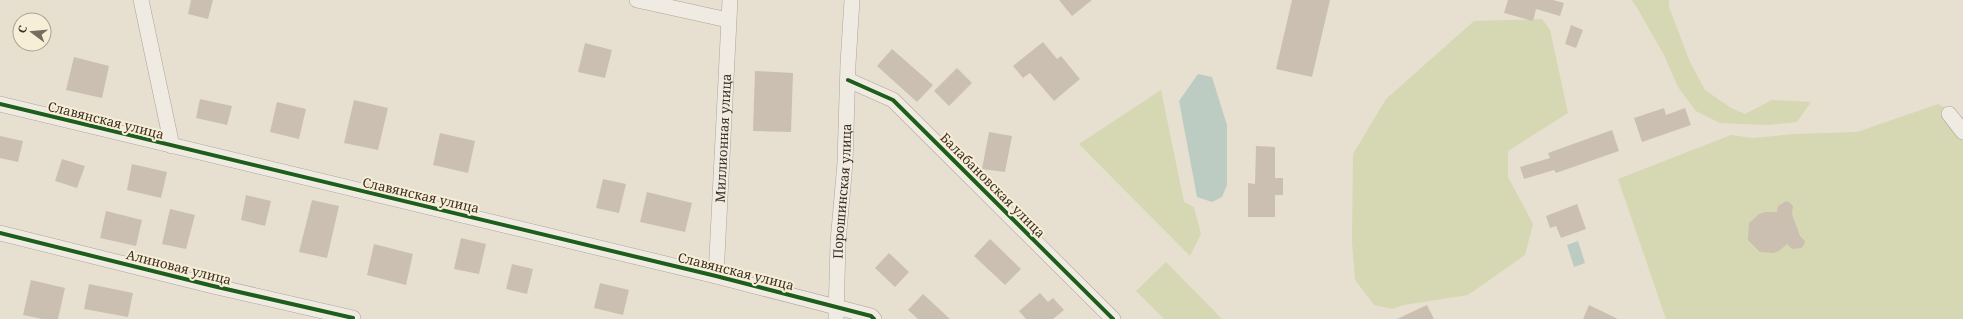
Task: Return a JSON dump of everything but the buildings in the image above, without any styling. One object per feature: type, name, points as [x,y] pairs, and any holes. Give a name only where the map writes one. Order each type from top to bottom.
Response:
[{"type":"street","points":[[141,0],[172,146]]},
{"type":"street","points":[[637,0],[728,20]]},
{"type":"street","name":"Миллионная улица","points":[[716,276],[730,0]]},
{"type":"street","name":"Порошинская улица","points":[[837,313],[838,242],[845,163],[848,64],[852,0]]},
{"type":"street","name":"Балабановская улица","points":[[848,80],[893,100],[1113,319]]},
{"type":"street","name":"Славянская улица","points":[[0,104],[716,276],[837,313],[871,316],[874,319]]},
{"type":"street","points":[[1963,116],[1949,114],[1963,132]]},
{"type":"street","name":"Алиновая улица","points":[[0,234],[213,286],[353,318]]},
{"type":"green space","points":[[1631,0],[1669,0],[1669,7],[1690,62],[1705,90],[1731,108],[1745,114],[1772,100],[1811,102],[1797,122],[1767,125],[1720,123],[1696,111],[1678,87],[1664,55],[1636,6]]},
{"type":"green space","points":[[1542,19],[1550,30],[1568,113],[1508,151],[1508,177],[1533,224],[1525,255],[1468,295],[1404,305],[1392,309],[1374,305],[1355,280],[1352,242],[1353,154],[1386,99],[1474,21]]},
{"type":"green space","points":[[1161,90],[1184,202],[1194,207],[1201,234],[1190,256],[1079,144]]},
{"type":"green space","points":[[1938,104],[1963,117],[1963,319],[1666,319],[1618,179],[1731,135],[1752,138],[1795,134],[1857,132]]},
{"type":"green space","points":[[1166,262],[1222,319],[1164,319],[1136,291]]},
{"type":"shaded area","points":[[1198,74],[1212,77],[1227,125],[1227,185],[1222,197],[1212,202],[1197,197],[1179,101]]},
{"type":"shaded area","points":[[1578,241],[1585,263],[1574,267],[1567,245]]},
{"type":"cycle path","points":[[848,80],[893,100],[1113,319]]},
{"type":"cycle path","points":[[0,104],[716,276],[871,316],[874,319]]},
{"type":"cycle path","points":[[0,233],[213,286],[353,318]]}]
